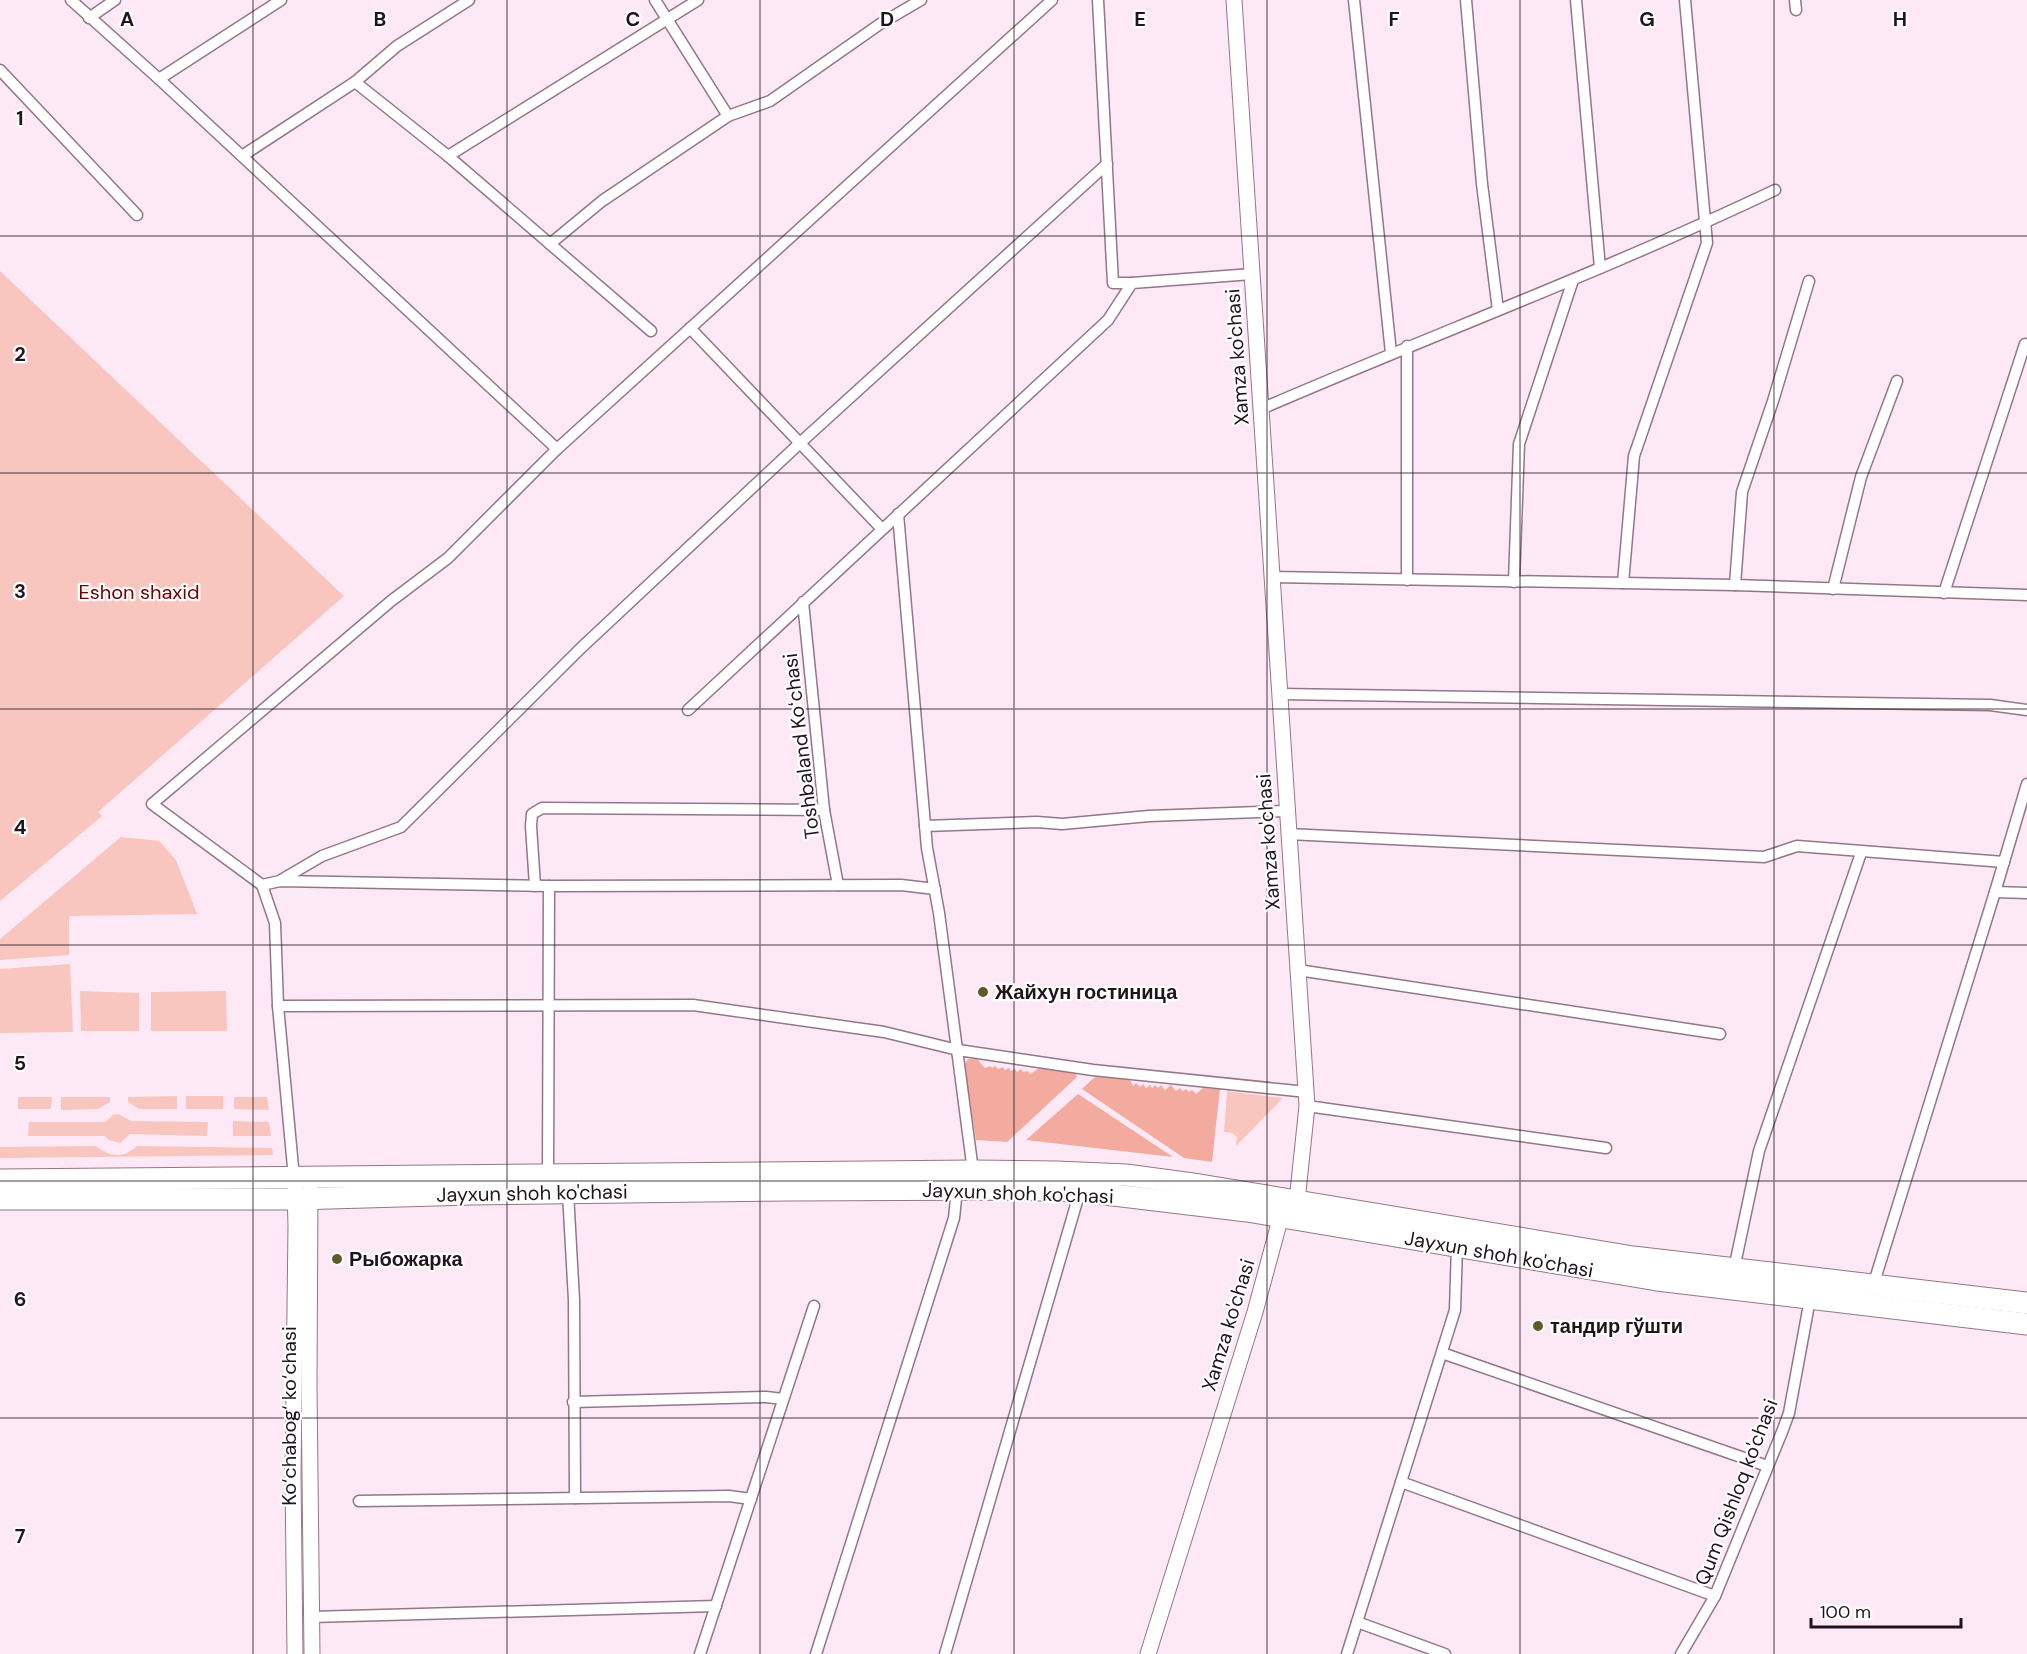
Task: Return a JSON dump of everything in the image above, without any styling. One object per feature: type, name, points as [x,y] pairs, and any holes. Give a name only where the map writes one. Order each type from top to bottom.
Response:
[{"type":"highway","name":"Jayxun shoh ko'chasi","points":[[302,1189],[548,1174],[973,1171],[1126,1175],[1633,1257],[2027,1303]]},
{"type":"highway","name":"Jayxun shoh ko'chasi","points":[[0,1180],[114,1189],[302,1189],[471,1194],[1080,1191],[1281,1216],[1657,1281],[2027,1324]]},
{"type":"highway","name":"Jayxun shoh ko'chasi","points":[[0,1199],[114,1189]]},
{"type":"street","points":[[71,0],[557,449]]},
{"type":"street","points":[[89,18],[116,0]]},
{"type":"street","points":[[159,79],[281,0]]},
{"type":"street","points":[[242,156],[355,82],[397,46],[469,0]]},
{"type":"street","points":[[656,0],[728,116]]},
{"type":"street","points":[[448,156],[698,0]]},
{"type":"street","points":[[550,244],[602,201],[728,116],[770,101],[880,24],[921,0]]},
{"type":"street","points":[[302,1189],[278,1006],[275,923],[262,885],[152,804],[391,601],[448,558],[557,449],[1052,0]]},
{"type":"street","points":[[1098,0],[1113,283],[1252,274]]},
{"type":"street","name":"Xamza ko'chasi","points":[[1234,0],[1307,1099],[1297,1201]]},
{"type":"street","points":[[1354,0],[1391,353]]},
{"type":"street","points":[[1466,0],[1482,184],[1498,310]]},
{"type":"street","points":[[1576,0],[1600,268]]},
{"type":"street","points":[[1623,584],[1634,456],[1707,243],[1685,0]]},
{"type":"street","points":[[0,70],[137,214]]},
{"type":"street","points":[[355,82],[448,156],[651,331]]},
{"type":"street","points":[[280,881],[322,856],[401,827],[581,648],[800,443],[1107,164]]},
{"type":"street","points":[[1261,409],[1407,346],[1573,280],[1705,224],[1775,190]]},
{"type":"street","points":[[1514,582],[1519,444],[1573,280]]},
{"type":"street","points":[[1735,585],[1742,492],[1773,401],[1809,281]]},
{"type":"street","points":[[688,710],[1108,320],[1132,283]]},
{"type":"street","points":[[690,328],[882,529]]},
{"type":"street","points":[[1944,593],[2025,344]]},
{"type":"street","points":[[1407,346],[1407,580]]},
{"type":"street","points":[[1833,589],[1862,477],[1897,381]]},
{"type":"street","points":[[898,514],[927,848],[958,1050],[973,1171]]},
{"type":"street","points":[[1272,577],[1735,585],[2027,595]]},
{"type":"street","name":"Toshbaland Koʻchasi","points":[[803,602],[824,810],[838,885]]},
{"type":"street","points":[[1280,694],[1990,705],[2027,710]]},
{"type":"street","points":[[1870,1306],[1873,1285],[2027,784]]},
{"type":"street","points":[[534,886],[532,814],[542,808],[824,810]]},
{"type":"street","points":[[925,826],[1037,822],[1062,824],[1149,816],[1287,811]]},
{"type":"street","points":[[1288,834],[1764,857],[1797,846],[1861,853],[2004,862]]},
{"type":"street","points":[[1734,1269],[1759,1152],[1861,853]]},
{"type":"street","points":[[262,885],[280,881],[534,886],[901,885],[935,889]]},
{"type":"street","points":[[548,1174],[549,886]]},
{"type":"street","points":[[1995,892],[2027,892]]},
{"type":"street","points":[[1298,970],[1720,1034]]},
{"type":"street","points":[[278,1006],[693,1005],[884,1032],[958,1050],[1307,1099],[1606,1148]]},
{"type":"street","name":"Ko‘chabog‘ ko‘chasi","points":[[296,1654],[293,1477],[302,1189]]},
{"type":"street","name":"Ko‘chabog‘ ko‘chasi","points":[[302,1189],[312,1654]]},
{"type":"street","points":[[816,1654],[954,1218],[957,1190]]},
{"type":"street","points":[[945,1654],[1080,1191]]},
{"type":"street","points":[[568,1193],[574,1300],[575,1498]]},
{"type":"street","points":[[1281,1216],[1297,1201]]},
{"type":"street","name":"Xamza ko'chasi","points":[[1148,1654],[1252,1324],[1281,1216]]},
{"type":"street","points":[[1347,1654],[1455,1310],[1457,1246]]},
{"type":"street","name":"Qum Qishloq ko'chasi","points":[[1681,1654],[1715,1596],[1789,1413],[1810,1299]]},
{"type":"street","points":[[700,1654],[814,1306]]},
{"type":"street","points":[[1442,1353],[1767,1467]]},
{"type":"street","points":[[573,1402],[766,1397],[783,1399]]},
{"type":"street","points":[[293,1477],[310,1478]]},
{"type":"street","points":[[1401,1482],[1715,1596]]},
{"type":"street","points":[[359,1501],[729,1496],[751,1499]]},
{"type":"street","points":[[311,1617],[716,1606]]},
{"type":"street","points":[[1357,1622],[1445,1654]]},
{"type":"green space","name":"Eshon shaxid","points":[[0,271],[344,596],[98,812],[102,816],[0,901]]},
{"type":"green space","points":[[121,837],[159,841],[176,860],[197,914],[69,916],[69,955],[0,960],[0,939]]},
{"type":"green space","points":[[70,964],[73,1032],[0,1033],[0,969]]},
{"type":"green space","points":[[80,991],[139,993],[139,1031],[81,1031]]},
{"type":"green space","points":[[226,991],[227,1031],[151,1031],[151,992]]},
{"type":"green space","points":[[1227,1091],[1283,1098],[1236,1146],[1237,1137],[1232,1133],[1224,1132]]},
{"type":"green space","points":[[177,1096],[177,1109],[139,1109],[128,1102],[128,1097]]},
{"type":"green space","points":[[186,1096],[223,1096],[223,1109],[186,1109]]},
{"type":"green space","points":[[18,1097],[52,1097],[51,1109],[18,1109]]},
{"type":"green space","points":[[61,1097],[110,1097],[110,1102],[98,1109],[61,1110]]},
{"type":"green space","points":[[234,1097],[267,1097],[269,1110],[234,1109]]},
{"type":"green space","points":[[119,1114],[131,1121],[208,1122],[207,1136],[130,1134],[120,1143],[109,1140],[105,1136],[28,1136],[29,1122],[105,1122],[113,1115]]},
{"type":"green space","points":[[233,1121],[269,1122],[271,1136],[233,1136]]},
{"type":"green space","points":[[96,1146],[117,1155],[127,1153],[137,1146],[272,1148],[273,1155],[0,1158],[0,1147]]},
{"type":"shaded area","points":[[968,1059],[977,1059],[985,1068],[1003,1067],[1011,1071],[1015,1069],[1017,1072],[1021,1069],[1030,1074],[1041,1067],[1074,1070],[1077,1077],[1007,1142],[976,1140],[964,1065]]},
{"type":"shaded area","points":[[1097,1075],[1129,1078],[1133,1086],[1136,1083],[1140,1087],[1143,1084],[1146,1088],[1150,1085],[1152,1088],[1155,1085],[1158,1088],[1161,1085],[1165,1090],[1171,1085],[1176,1091],[1180,1088],[1189,1092],[1192,1090],[1196,1094],[1203,1088],[1220,1089],[1212,1162],[1184,1158],[1082,1089]]},
{"type":"shaded area","points":[[1078,1094],[1173,1157],[1026,1140]]},
{"type":"place","name":"Жайхун гостиница","points":[[983,992]]},
{"type":"place","name":"Рыбожарка","points":[[337,1259]]},
{"type":"place","name":"тандир гўшти","points":[[1538,1326]]}]
